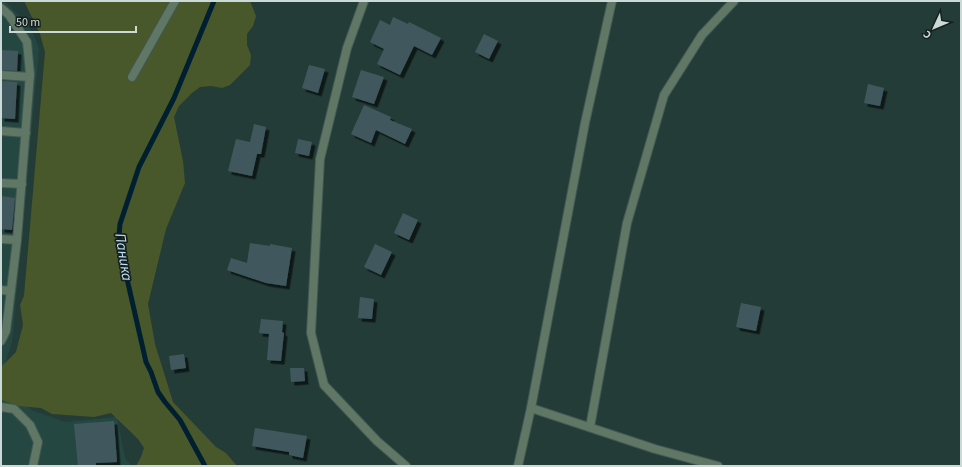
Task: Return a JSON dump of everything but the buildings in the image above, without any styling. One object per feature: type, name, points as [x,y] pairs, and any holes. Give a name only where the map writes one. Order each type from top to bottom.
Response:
[{"type":"street","points":[[132,78],[175,1]]},
{"type":"street","points":[[364,1],[347,48],[320,159],[311,333],[324,385],[377,441],[406,466]]},
{"type":"street","points":[[518,466],[531,408],[585,123],[612,1]]},
{"type":"street","points":[[590,427],[627,223],[664,95],[702,35],[734,1]]},
{"type":"street","points":[[1,8],[9,15],[27,42],[30,77],[17,240],[6,331],[1,341]]},
{"type":"street","points":[[1,75],[30,77]]},
{"type":"street","points":[[1,131],[26,133]]},
{"type":"street","points":[[1,183],[22,184]]},
{"type":"street","points":[[1,239],[17,240]]},
{"type":"street","points":[[1,290],[11,291]]},
{"type":"street","points":[[1,407],[14,409],[30,425],[38,442],[33,466]]},
{"type":"street","points":[[531,408],[655,449],[718,466]]},
{"type":"shaded area","points":[[1,1],[4,1],[25,21],[34,35],[39,49],[12,342],[1,376]]},
{"type":"shaded area","points":[[1,378],[31,410],[65,422],[117,417],[125,458],[132,466],[1,466]]},
{"type":"green space","points":[[24,1],[250,1],[256,16],[253,26],[247,34],[247,45],[251,55],[250,65],[230,85],[222,88],[211,86],[200,87],[179,106],[174,117],[183,161],[185,183],[166,229],[148,304],[155,344],[173,402],[216,447],[226,453],[237,466],[136,466],[144,448],[138,439],[111,413],[94,417],[52,414],[41,408],[19,406],[1,400],[1,367],[16,352],[23,325],[20,305],[24,296],[45,52],[40,34]]},
{"type":"waterway","name":"Паника","points":[[205,466],[180,420],[158,392],[146,362],[125,270],[119,235],[120,224],[139,167],[174,98],[214,1]]}]
